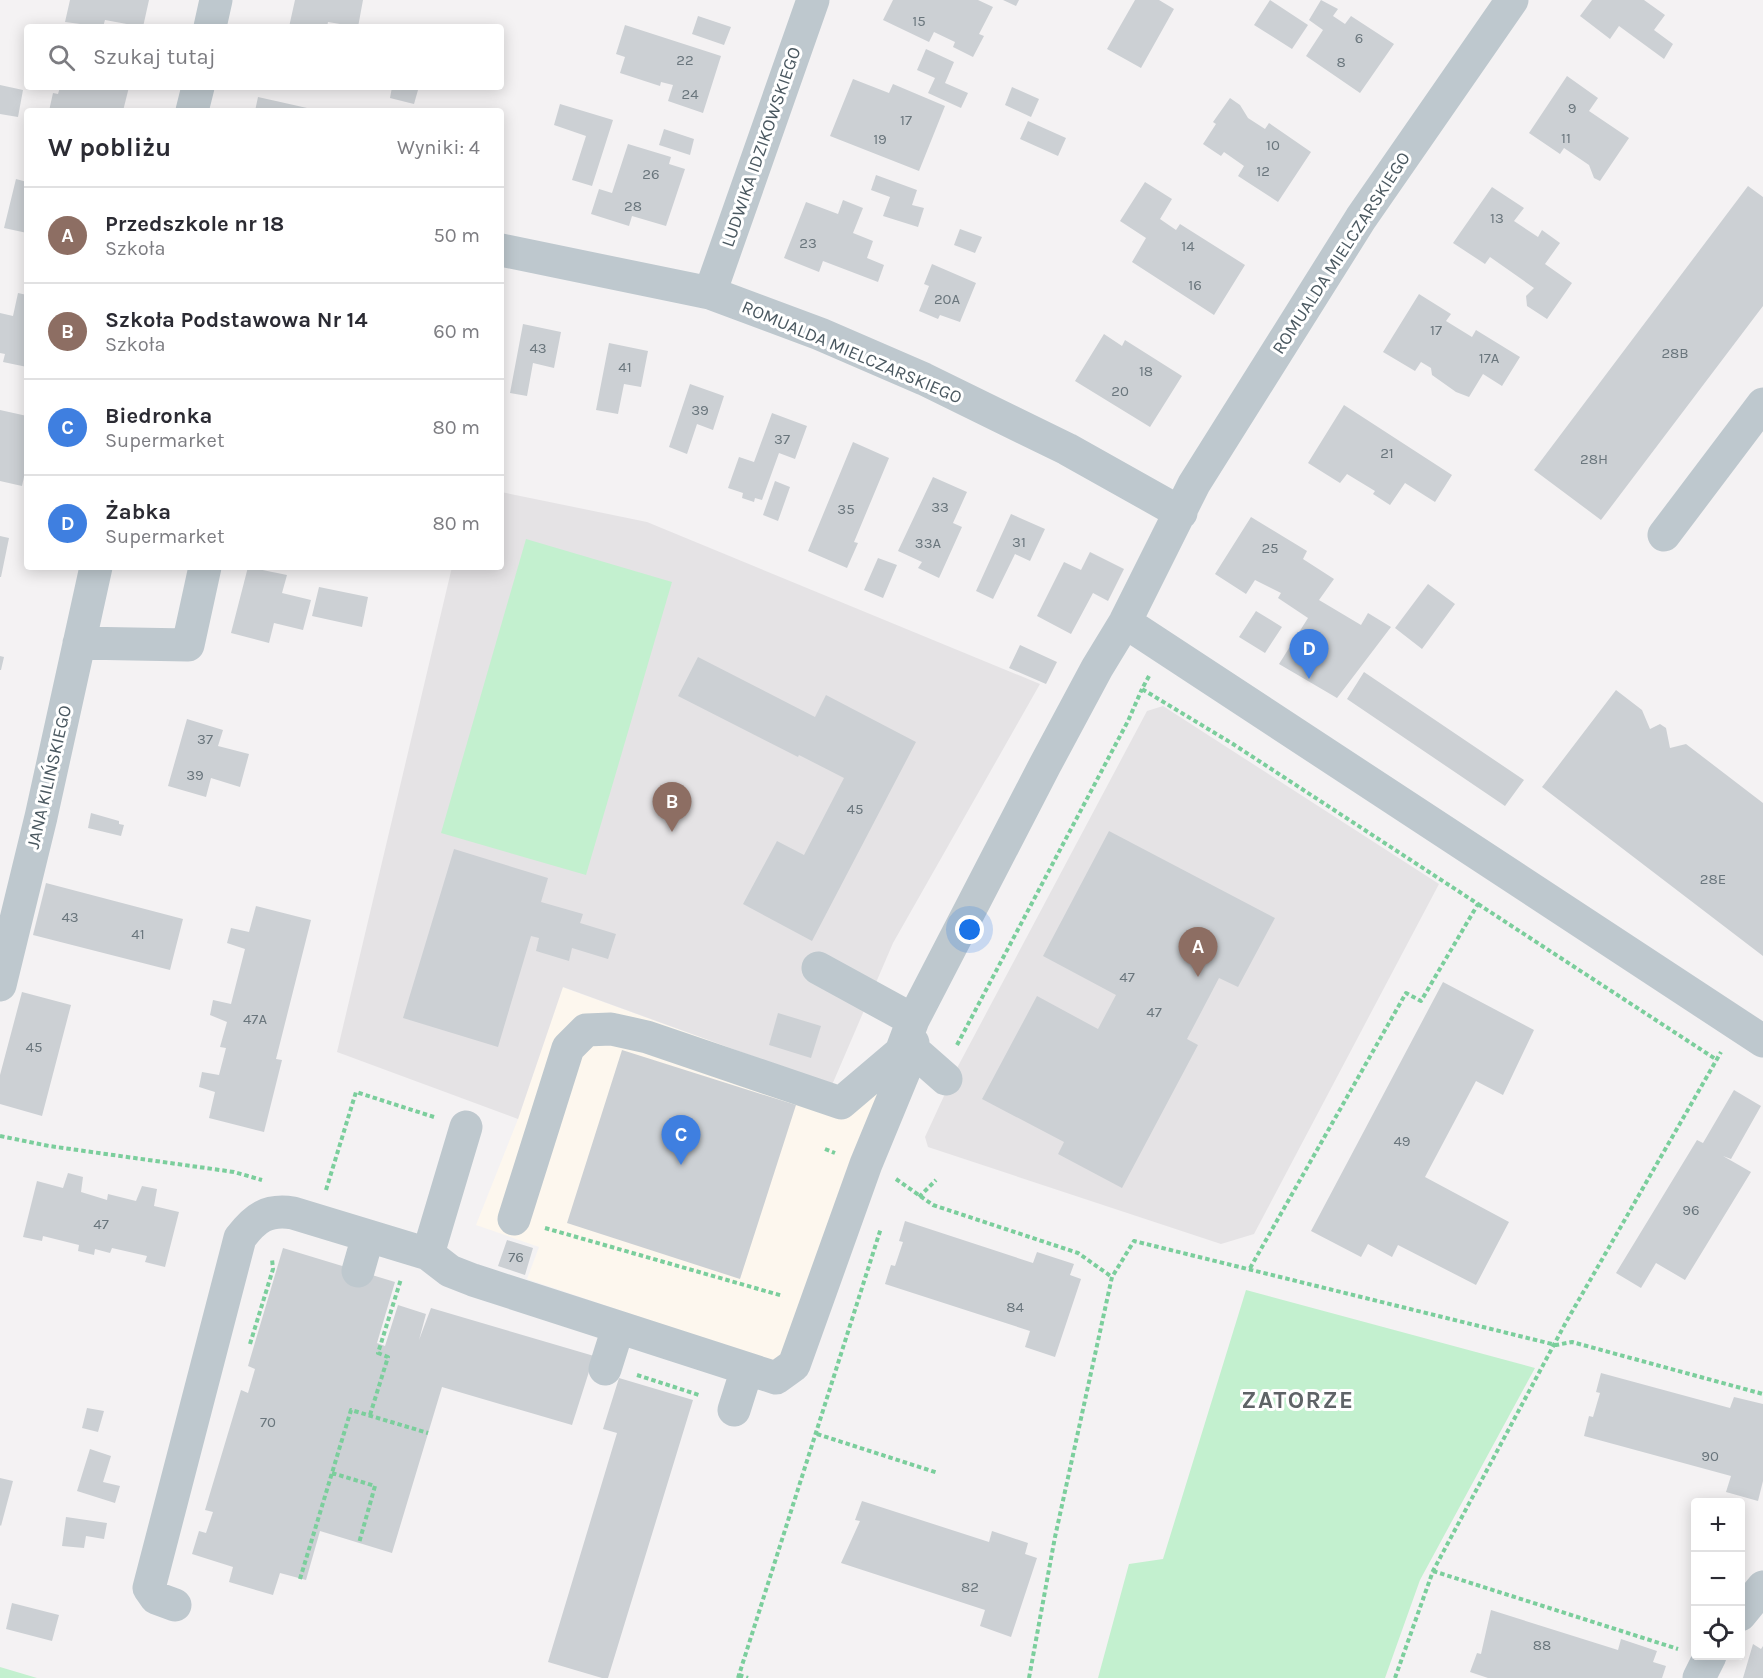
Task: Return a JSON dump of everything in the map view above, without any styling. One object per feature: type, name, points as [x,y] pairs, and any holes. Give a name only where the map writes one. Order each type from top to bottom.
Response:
[{"type":"street","points":[[211,24],[216,0]]},
{"type":"street","name":"LUDWIKA IDZIKOWSKIEGO","points":[[710,293],[813,0]]},
{"type":"street","name":"ROMUALDA MIELCZARSKIEGO","points":[[913,1035],[1055,745],[1125,622],[1194,484],[1361,218],[1512,0]]},
{"type":"street","points":[[193,108],[197,90]]},
{"type":"street","name":"ROMUALDA MIELCZARSKIEGO","points":[[504,251],[710,293],[820,334],[924,379],[1067,449],[1181,513]]},
{"type":"street","points":[[1664,535],[1763,405]]},
{"type":"street","name":"JANA KILIŃSKIEGO","points":[[0,985],[95,570]]},
{"type":"street","points":[[79,643],[188,645],[204,570]]},
{"type":"street","points":[[1125,622],[1750,1032]]},
{"type":"street","points":[[818,968],[913,1035],[946,1078]]},
{"type":"street","points":[[514,1219],[568,1048],[586,1030],[611,1029],[647,1037],[780,1080],[841,1103],[901,1052],[913,1035]]},
{"type":"street","points":[[175,1605],[156,1598],[149,1588],[240,1238],[252,1221],[264,1214],[280,1211],[362,1257],[416,1262],[450,1271],[776,1378],[794,1365],[913,1035]]},
{"type":"street","points":[[416,1262],[466,1127]]},
{"type":"street","points":[[605,1369],[618,1328]]},
{"type":"street","points":[[734,1410],[747,1369]]},
{"type":"street","points":[[1745,1609],[1763,1587]]},
{"type":"path","points":[[1163,646],[1142,689],[1233,744],[1717,1060]]},
{"type":"path","points":[[1249,1270],[1406,993],[1421,1001],[1478,904]]},
{"type":"path","points":[[1395,1678],[1433,1571],[1556,1345],[1565,1324],[1717,1060],[1750,1032]]},
{"type":"path","points":[[323,1199],[356,1092],[466,1127]]},
{"type":"path","points":[[0,1136],[48,1146],[234,1172],[266,1182]]},
{"type":"path","points":[[825,1149],[881,1168],[933,1205],[1078,1253],[1112,1277]]},
{"type":"path","points":[[919,1197],[936,1180]]},
{"type":"path","points":[[514,1219],[853,1318]]},
{"type":"path","points":[[1029,1678],[1055,1538],[1112,1277],[1134,1241],[1556,1345],[1572,1342],[1763,1394]]},
{"type":"path","points":[[248,1352],[273,1269],[274,1251]]},
{"type":"path","points":[[362,1257],[401,1278],[416,1262]]},
{"type":"path","points":[[370,1415],[388,1357],[378,1353],[381,1345]]},
{"type":"path","points":[[300,1579],[351,1410],[428,1433]]},
{"type":"path","points":[[748,1678],[738,1677],[817,1434],[938,1473]]},
{"type":"path","points":[[332,1473],[375,1486],[358,1543]]},
{"type":"path","points":[[1433,1571],[1698,1661]]},
{"type":"shaded area","points":[[504,493],[647,522],[1040,684],[893,943],[832,1085],[563,987],[518,1119],[337,1052],[451,570],[504,570]]},
{"type":"shaded area","points":[[1163,706],[1439,884],[1254,1234],[1221,1244],[928,1147],[925,1137],[956,1070],[1147,711]]},
{"type":"shaded area","points":[[562,987],[832,1085],[888,1080],[786,1366],[527,1279],[539,1247],[476,1225],[518,1119]]},
{"type":"green space","points":[[526,539],[672,582],[586,875],[441,833]]},
{"type":"green space","points":[[1246,1290],[1535,1368],[1420,1580],[1385,1678],[1098,1678],[1129,1564],[1163,1559]]},
{"type":"green space","points":[[0,1667],[37,1678],[0,1678]]},
{"type":"building","points":[[70,0],[149,0],[144,24],[105,20],[104,24],[65,22]]},
{"type":"building","points":[[295,0],[363,0],[359,24],[328,22],[328,24],[290,24]]},
{"type":"building","points":[[893,0],[978,0],[993,7],[979,34],[984,36],[973,57],[953,47],[955,42],[934,32],[929,42],[883,20]]},
{"type":"building","points":[[1003,0],[1019,0],[1016,6]]},
{"type":"building","points":[[1135,0],[1159,0],[1174,9],[1141,68],[1107,49]]},
{"type":"building","points":[[1270,0],[1308,25],[1292,49],[1254,25]]},
{"type":"building","points":[[1321,0],[1338,9],[1333,16],[1345,24],[1351,16],[1394,44],[1360,93],[1306,56],[1323,30],[1309,20]]},
{"type":"building","points":[[1592,0],[1644,0],[1665,15],[1654,30],[1673,44],[1664,59],[1619,26],[1610,39],[1580,16]]},
{"type":"building","points":[[698,16],[731,27],[724,45],[692,34]]},
{"type":"building","points":[[625,25],[721,56],[703,113],[668,101],[673,85],[661,82],[660,86],[620,73],[625,57],[616,54]]},
{"type":"building","points":[[926,49],[954,62],[945,83],[968,93],[961,108],[928,93],[935,78],[917,70]]},
{"type":"building","points":[[1567,76],[1598,98],[1589,111],[1629,138],[1600,181],[1594,178],[1589,165],[1564,148],[1560,154],[1529,133]]},
{"type":"building","points":[[853,79],[889,93],[893,84],[945,106],[919,171],[830,136]]},
{"type":"building","points":[[0,85],[23,90],[18,117],[0,114]]},
{"type":"building","points":[[1012,87],[1039,99],[1031,117],[1005,105]]},
{"type":"building","points":[[59,90],[128,90],[124,108],[50,108],[53,93],[58,94]]},
{"type":"building","points":[[391,90],[418,90],[414,104],[390,98]]},
{"type":"building","points":[[258,97],[307,108],[256,108]]},
{"type":"building","points":[[1230,98],[1240,105],[1248,118],[1265,129],[1269,123],[1311,152],[1278,202],[1238,176],[1244,166],[1224,152],[1221,156],[1203,144],[1216,124],[1213,122]]},
{"type":"building","points":[[560,104],[613,120],[592,186],[572,180],[586,136],[554,125]]},
{"type":"building","points":[[1028,121],[1066,138],[1058,156],[1020,139]]},
{"type":"building","points":[[664,129],[694,139],[690,155],[659,145]]},
{"type":"building","points":[[628,144],[671,157],[669,164],[685,169],[666,226],[632,216],[629,226],[591,214],[599,189],[612,193]]},
{"type":"building","points":[[876,175],[917,190],[912,205],[924,208],[918,227],[883,216],[890,197],[871,190]]},
{"type":"building","points":[[16,179],[24,181],[24,232],[4,228]]},
{"type":"building","points":[[1145,182],[1172,199],[1160,219],[1176,230],[1180,224],[1245,265],[1214,315],[1132,262],[1146,238],[1120,221]]},
{"type":"building","points":[[1748,186],[1763,197],[1763,306],[1601,520],[1534,470]]},
{"type":"building","points":[[1492,187],[1524,208],[1514,221],[1538,237],[1542,230],[1560,243],[1545,264],[1572,283],[1547,319],[1527,306],[1526,296],[1534,288],[1490,257],[1485,264],[1453,243]]},
{"type":"building","points":[[843,200],[863,208],[853,233],[873,241],[867,258],[884,265],[878,282],[823,261],[819,272],[784,258],[806,202],[838,214]]},
{"type":"building","points":[[960,229],[982,237],[975,253],[954,245]]},
{"type":"building","points":[[932,264],[976,283],[960,322],[940,315],[938,319],[919,311],[929,286],[924,284]]},
{"type":"building","points":[[18,293],[24,294],[24,366],[3,362],[5,354],[0,353],[0,313],[13,316]]},
{"type":"building","points":[[1419,294],[1451,314],[1446,321],[1472,337],[1476,330],[1520,357],[1502,386],[1483,374],[1469,397],[1456,392],[1432,375],[1431,368],[1421,362],[1415,371],[1383,352]]},
{"type":"building","points":[[523,324],[561,332],[554,368],[533,363],[527,396],[510,393]]},
{"type":"building","points":[[1104,334],[1122,346],[1125,340],[1182,376],[1150,427],[1075,381]]},
{"type":"building","points":[[609,343],[648,351],[641,387],[624,384],[618,414],[596,410]]},
{"type":"building","points":[[690,384],[724,396],[713,430],[697,424],[687,454],[669,447]]},
{"type":"building","points":[[1344,405],[1452,475],[1435,502],[1405,483],[1390,505],[1373,494],[1375,491],[1347,474],[1340,483],[1308,463]]},
{"type":"building","points":[[0,410],[24,415],[24,477],[22,486],[0,481]]},
{"type":"building","points":[[772,413],[807,426],[795,459],[779,453],[762,500],[755,498],[754,502],[742,498],[743,493],[728,488],[739,457],[754,462]]},
{"type":"building","points":[[853,442],[889,458],[854,542],[858,543],[847,568],[808,551]]},
{"type":"building","points":[[933,477],[967,492],[953,523],[962,527],[939,578],[918,568],[922,562],[898,551]]},
{"type":"building","points":[[775,481],[790,487],[778,521],[763,515]]},
{"type":"building","points":[[1011,514],[1045,529],[1030,561],[1015,554],[993,599],[976,591]]},
{"type":"building","points":[[1251,517],[1307,551],[1303,559],[1334,579],[1319,600],[1361,625],[1368,613],[1391,627],[1337,698],[1279,664],[1308,618],[1278,598],[1281,593],[1255,580],[1246,594],[1215,574]]},
{"type":"building","points":[[0,536],[9,538],[1,577],[0,577]]},
{"type":"building","points":[[1090,552],[1124,569],[1108,601],[1093,593],[1071,634],[1037,616],[1064,562],[1081,570]]},
{"type":"building","points":[[878,558],[897,565],[883,598],[864,590]]},
{"type":"building","points":[[247,570],[263,570],[287,575],[282,593],[311,600],[303,630],[274,623],[269,643],[231,633]]},
{"type":"building","points":[[1428,584],[1455,604],[1422,649],[1395,628]]},
{"type":"building","points":[[319,587],[368,597],[362,627],[312,616]]},
{"type":"building","points":[[1256,611],[1282,627],[1265,653],[1239,637]]},
{"type":"building","points":[[1020,645],[1057,662],[1046,684],[1009,668]]},
{"type":"building","points":[[0,656],[4,657],[1,670],[0,670]]},
{"type":"building","points":[[698,657],[815,717],[826,695],[916,742],[812,941],[743,904],[777,841],[804,855],[844,778],[678,696]]},
{"type":"building","points":[[1364,672],[1524,780],[1505,806],[1347,699]]},
{"type":"building","points":[[1616,690],[1642,710],[1650,729],[1660,724],[1666,728],[1670,748],[1686,744],[1763,803],[1763,956],[1542,787]]},
{"type":"building","points":[[187,719],[223,730],[218,746],[249,754],[240,787],[211,778],[206,797],[168,786]]},
{"type":"building","points":[[91,813],[119,821],[119,824],[124,825],[121,836],[88,828]]},
{"type":"building","points":[[1109,831],[1275,918],[1238,987],[1219,978],[1187,1039],[1198,1045],[1122,1188],[1058,1154],[1064,1142],[982,1099],[1037,996],[1098,1029],[1116,995],[1043,956]]},
{"type":"building","points":[[454,849],[548,878],[541,902],[583,914],[580,923],[616,934],[608,959],[572,948],[569,961],[536,951],[539,938],[531,936],[498,1047],[403,1018]]},
{"type":"building","points":[[46,883],[183,919],[170,970],[33,935]]},
{"type":"building","points":[[256,906],[311,920],[276,1059],[282,1060],[264,1132],[209,1118],[215,1092],[199,1087],[202,1072],[219,1075],[226,1048],[220,1047],[227,1022],[210,1015],[213,1000],[231,1004],[245,949],[227,943],[231,928],[249,932]]},
{"type":"building","points":[[1443,982],[1534,1030],[1503,1095],[1476,1081],[1425,1177],[1509,1222],[1476,1285],[1398,1245],[1392,1257],[1368,1244],[1361,1257],[1311,1231]]},
{"type":"building","points":[[22,992],[71,1005],[42,1116],[0,1104],[0,1075]]},
{"type":"building","points":[[778,1013],[821,1026],[811,1058],[769,1045]]},
{"type":"building","points":[[622,1050],[796,1105],[740,1279],[567,1223]]},
{"type":"building","points":[[1734,1090],[1761,1106],[1731,1159],[1723,1156],[1751,1172],[1685,1280],[1656,1263],[1641,1288],[1616,1273],[1697,1140],[1703,1143]]},
{"type":"building","points":[[68,1173],[83,1177],[81,1192],[107,1200],[108,1194],[136,1201],[142,1186],[157,1189],[154,1206],[179,1212],[165,1267],[145,1262],[147,1256],[112,1248],[110,1253],[95,1249],[94,1255],[78,1251],[79,1245],[43,1236],[42,1241],[23,1237],[37,1181],[63,1188]]},
{"type":"building","points":[[905,1221],[1033,1263],[1037,1252],[1074,1264],[1070,1275],[1081,1279],[1055,1357],[1025,1347],[1030,1331],[885,1284],[891,1265],[895,1266],[903,1242],[899,1241]]},
{"type":"building","points":[[507,1240],[533,1248],[525,1275],[498,1266]]},
{"type":"building","points":[[283,1248],[395,1282],[377,1343],[385,1346],[398,1305],[426,1314],[419,1340],[431,1308],[594,1356],[572,1425],[442,1387],[392,1553],[320,1531],[306,1580],[280,1573],[273,1595],[229,1582],[233,1567],[192,1554],[199,1531],[206,1533],[213,1512],[205,1510],[241,1390],[248,1393],[255,1369],[248,1366]]},
{"type":"building","points":[[1601,1373],[1730,1408],[1734,1397],[1763,1404],[1763,1481],[1758,1501],[1726,1492],[1731,1476],[1584,1436],[1589,1416],[1593,1417],[1600,1393],[1596,1392]]},
{"type":"building","points":[[619,1378],[693,1400],[608,1678],[602,1678],[548,1662],[617,1433],[603,1429]]},
{"type":"building","points":[[87,1408],[104,1411],[98,1432],[82,1428]]},
{"type":"building","points":[[90,1449],[111,1456],[103,1482],[120,1486],[115,1503],[77,1491]]},
{"type":"building","points":[[0,1478],[13,1481],[1,1526],[0,1525]]},
{"type":"building","points":[[862,1501],[989,1542],[992,1531],[1028,1543],[1025,1554],[1037,1558],[1011,1637],[980,1626],[985,1610],[841,1563],[860,1521],[855,1520]]},
{"type":"building","points":[[66,1517],[107,1523],[104,1539],[86,1536],[84,1548],[62,1546]]},
{"type":"building","points":[[12,1603],[59,1615],[52,1641],[6,1629]]},
{"type":"building","points":[[1491,1610],[1618,1650],[1621,1639],[1657,1651],[1653,1662],[1666,1666],[1662,1678],[1488,1678],[1470,1672],[1477,1653],[1481,1654]]},
{"type":"building","points":[[1753,1644],[1761,1649],[1763,1646],[1763,1678],[1743,1678]]},
{"type":"place","name":"Żabka","points":[[1309,679]]},
{"type":"place","name":"Szkoła Podstawowa Nr 14","points":[[672,832]]},
{"type":"place","name":"Przedszkole nr 18","points":[[1198,977]]},
{"type":"place","name":"Biedronka","points":[[681,1165]]},
{"type":"district","name":"ZATORZE","points":[[1298,1400]]}]
